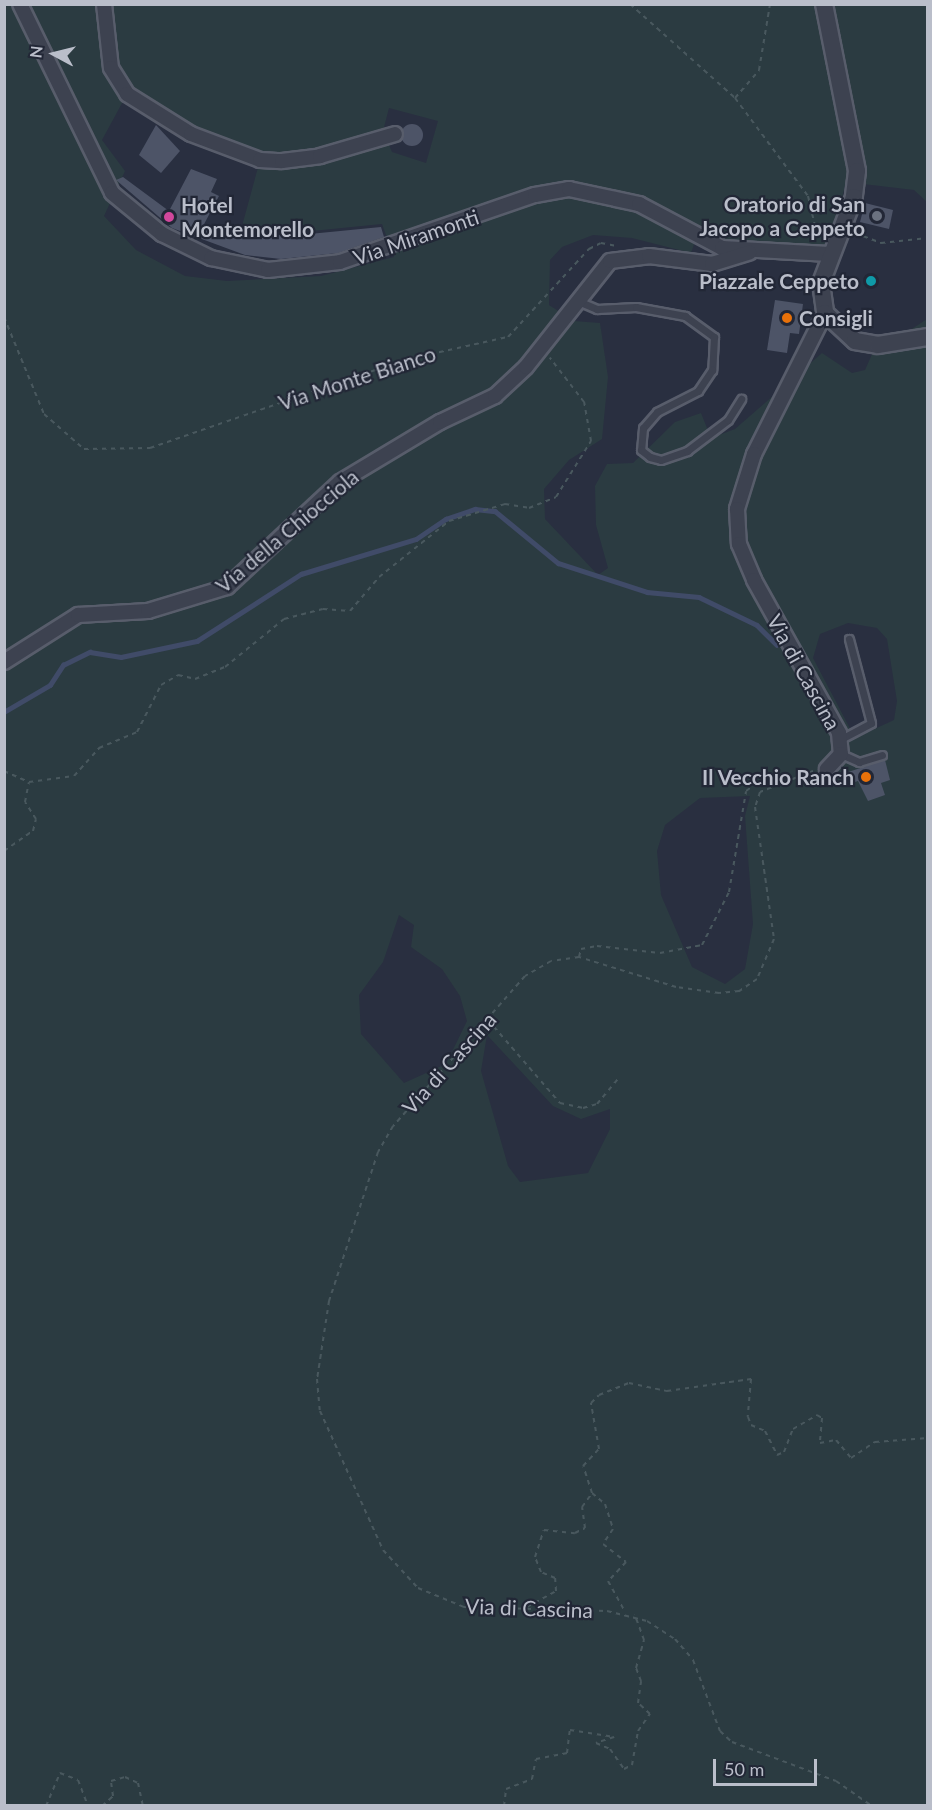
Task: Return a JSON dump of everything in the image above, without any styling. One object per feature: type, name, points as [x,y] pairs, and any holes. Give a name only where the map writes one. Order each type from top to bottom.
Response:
[{"type":"street","name":"Via Miramonti","points":[[20,4],[112,193],[162,234],[211,258],[268,270],[340,262],[535,195],[569,189],[639,204],[703,240],[750,253],[821,253]]},
{"type":"street","points":[[104,4],[111,68],[127,94],[191,134],[260,160],[320,156],[395,134]]},
{"type":"street","points":[[824,4],[857,171],[842,227],[821,253],[821,284],[825,313],[855,341],[878,345],[927,337]]},
{"type":"street","points":[[649,256],[703,265],[750,253]]},
{"type":"street","name":"Via della Chiocciola","points":[[4,662],[78,615],[148,611],[216,594],[340,482],[440,422],[495,396],[547,338],[610,261],[649,256]]},
{"type":"street","name":"Via di Cascina","points":[[825,313],[754,454],[737,509],[740,544],[754,580],[841,739],[841,754],[827,769]]},
{"type":"lane","points":[[576,300],[597,309],[636,307],[685,316],[714,337],[712,370],[698,391],[657,412],[643,428],[641,450],[650,457],[661,460],[687,451],[728,420],[741,399]]},
{"type":"lane","points":[[841,739],[871,723],[849,639]]},
{"type":"lane","points":[[841,754],[859,762],[882,754]]},
{"type":"path","points":[[630,4],[735,98],[808,196],[821,253]]},
{"type":"path","points":[[735,98],[759,70],[770,4]]},
{"type":"path","points":[[842,227],[881,243],[927,238]]},
{"type":"path","name":"Via Monte Bianco","points":[[4,317],[45,414],[84,449],[110,452],[150,448],[437,350],[471,348],[508,337],[589,249],[602,243],[649,256]]},
{"type":"path","points":[[4,771],[29,782],[74,776],[99,748],[136,732],[160,685],[178,675],[195,679],[225,667],[279,621],[323,609],[350,611],[379,577],[449,521],[505,504],[529,508],[556,497],[591,441],[584,402],[551,360],[547,338]]},
{"type":"path","points":[[579,957],[581,950],[597,946],[660,953],[702,945],[729,892],[746,791],[760,781],[774,784],[827,769]]},
{"type":"path","points":[[4,851],[33,831],[36,819],[25,802],[29,782]]},
{"type":"path","name":"Via di Cascina","points":[[774,784],[760,792],[755,807],[774,939],[756,979],[739,991],[687,990],[579,957],[550,961],[525,976],[393,1126],[378,1152],[329,1301],[317,1379],[320,1411],[383,1550],[418,1588],[446,1603],[635,1615],[675,1639],[693,1660],[716,1723],[732,1742],[836,1781],[872,1806]]},
{"type":"path","points":[[488,1020],[560,1103],[583,1108],[597,1104],[618,1079]]},
{"type":"path","points":[[626,1613],[608,1584],[626,1562],[603,1544],[613,1529],[605,1504],[592,1493],[582,1466],[599,1449],[591,1404],[629,1383],[667,1391],[751,1379],[751,1425],[765,1431],[777,1455],[784,1452],[793,1429],[817,1415],[822,1418],[820,1443],[836,1440],[851,1458],[875,1442],[927,1438]]},
{"type":"path","points":[[527,1608],[556,1591],[555,1578],[541,1572],[535,1557],[544,1530],[575,1533],[585,1528],[582,1507],[592,1493]]},
{"type":"path","points":[[504,1806],[506,1789],[532,1779],[536,1759],[567,1753],[570,1730],[614,1737],[597,1738],[597,1746],[610,1749],[624,1769],[632,1765],[638,1731],[650,1714],[638,1703],[641,1681],[636,1668],[644,1640],[635,1615]]},
{"type":"path","points":[[46,1806],[60,1773],[78,1780],[88,1806]]},
{"type":"path","points":[[102,1806],[113,1796],[111,1781],[125,1777],[138,1783],[143,1806]]},
{"type":"shaded area","points":[[5,5],[927,5],[927,202],[914,190],[846,182],[835,226],[823,247],[741,247],[698,233],[691,253],[632,238],[593,235],[562,247],[550,260],[549,305],[574,321],[600,323],[608,377],[602,439],[569,460],[544,489],[545,519],[598,575],[608,568],[596,525],[595,486],[607,464],[633,463],[675,422],[701,413],[711,438],[735,429],[822,353],[852,373],[865,370],[880,336],[904,334],[927,319],[927,1805],[5,1806]],"holes":[[[127,94],[260,160],[242,226],[292,233],[382,224],[394,257],[321,276],[227,281],[185,276],[136,250],[104,216],[125,171],[102,140]],[[389,108],[438,121],[426,163],[392,152],[383,131]],[[848,623],[877,628],[887,639],[897,701],[894,720],[855,738],[813,658],[820,634]],[[750,796],[745,816],[753,924],[745,969],[725,984],[692,967],[661,895],[657,851],[665,825],[700,798]],[[399,915],[414,925],[411,947],[442,969],[460,996],[467,1021],[446,1064],[404,1083],[361,1034],[359,995],[383,962]],[[487,1035],[553,1106],[581,1119],[610,1109],[610,1129],[588,1173],[520,1182],[508,1166],[481,1071]]]},
{"type":"building","points":[[412,124],[420,127],[423,135],[420,143],[412,146],[404,143],[401,135],[404,127]]},
{"type":"building","points":[[156,125],[180,151],[161,173],[139,155]]},
{"type":"building","points":[[191,169],[217,179],[211,192],[219,196],[202,228],[289,236],[381,227],[384,237],[338,253],[281,259],[245,255],[172,228],[116,180],[123,177],[169,211]]},
{"type":"building","name":"Oratorio di San Jacopo a Ceppeto","points":[[865,203],[893,210],[889,229],[860,222]]},
{"type":"building","name":"Consigli","points":[[775,300],[803,304],[799,334],[790,333],[787,353],[767,350]]},
{"type":"building","name":"Il Vecchio Ranch","points":[[885,760],[890,780],[881,783],[885,795],[868,801],[858,781],[845,785],[842,774]]},
{"type":"waterway","points":[[4,712],[50,685],[63,665],[90,652],[121,657],[197,641],[301,574],[416,539],[446,519],[475,509],[495,511],[558,563],[647,592],[699,597],[757,625],[777,645]]},
{"type":"place","name":"Oratorio di San Jacopo a Ceppeto","points":[[877,216]]},
{"type":"place","name":"Hotel Montemorello","points":[[169,217]]},
{"type":"place","name":"Piazzale Ceppeto","points":[[871,281]]},
{"type":"place","name":"Consigli","points":[[787,318]]},
{"type":"place","name":"Il Vecchio Ranch","points":[[866,777]]}]
